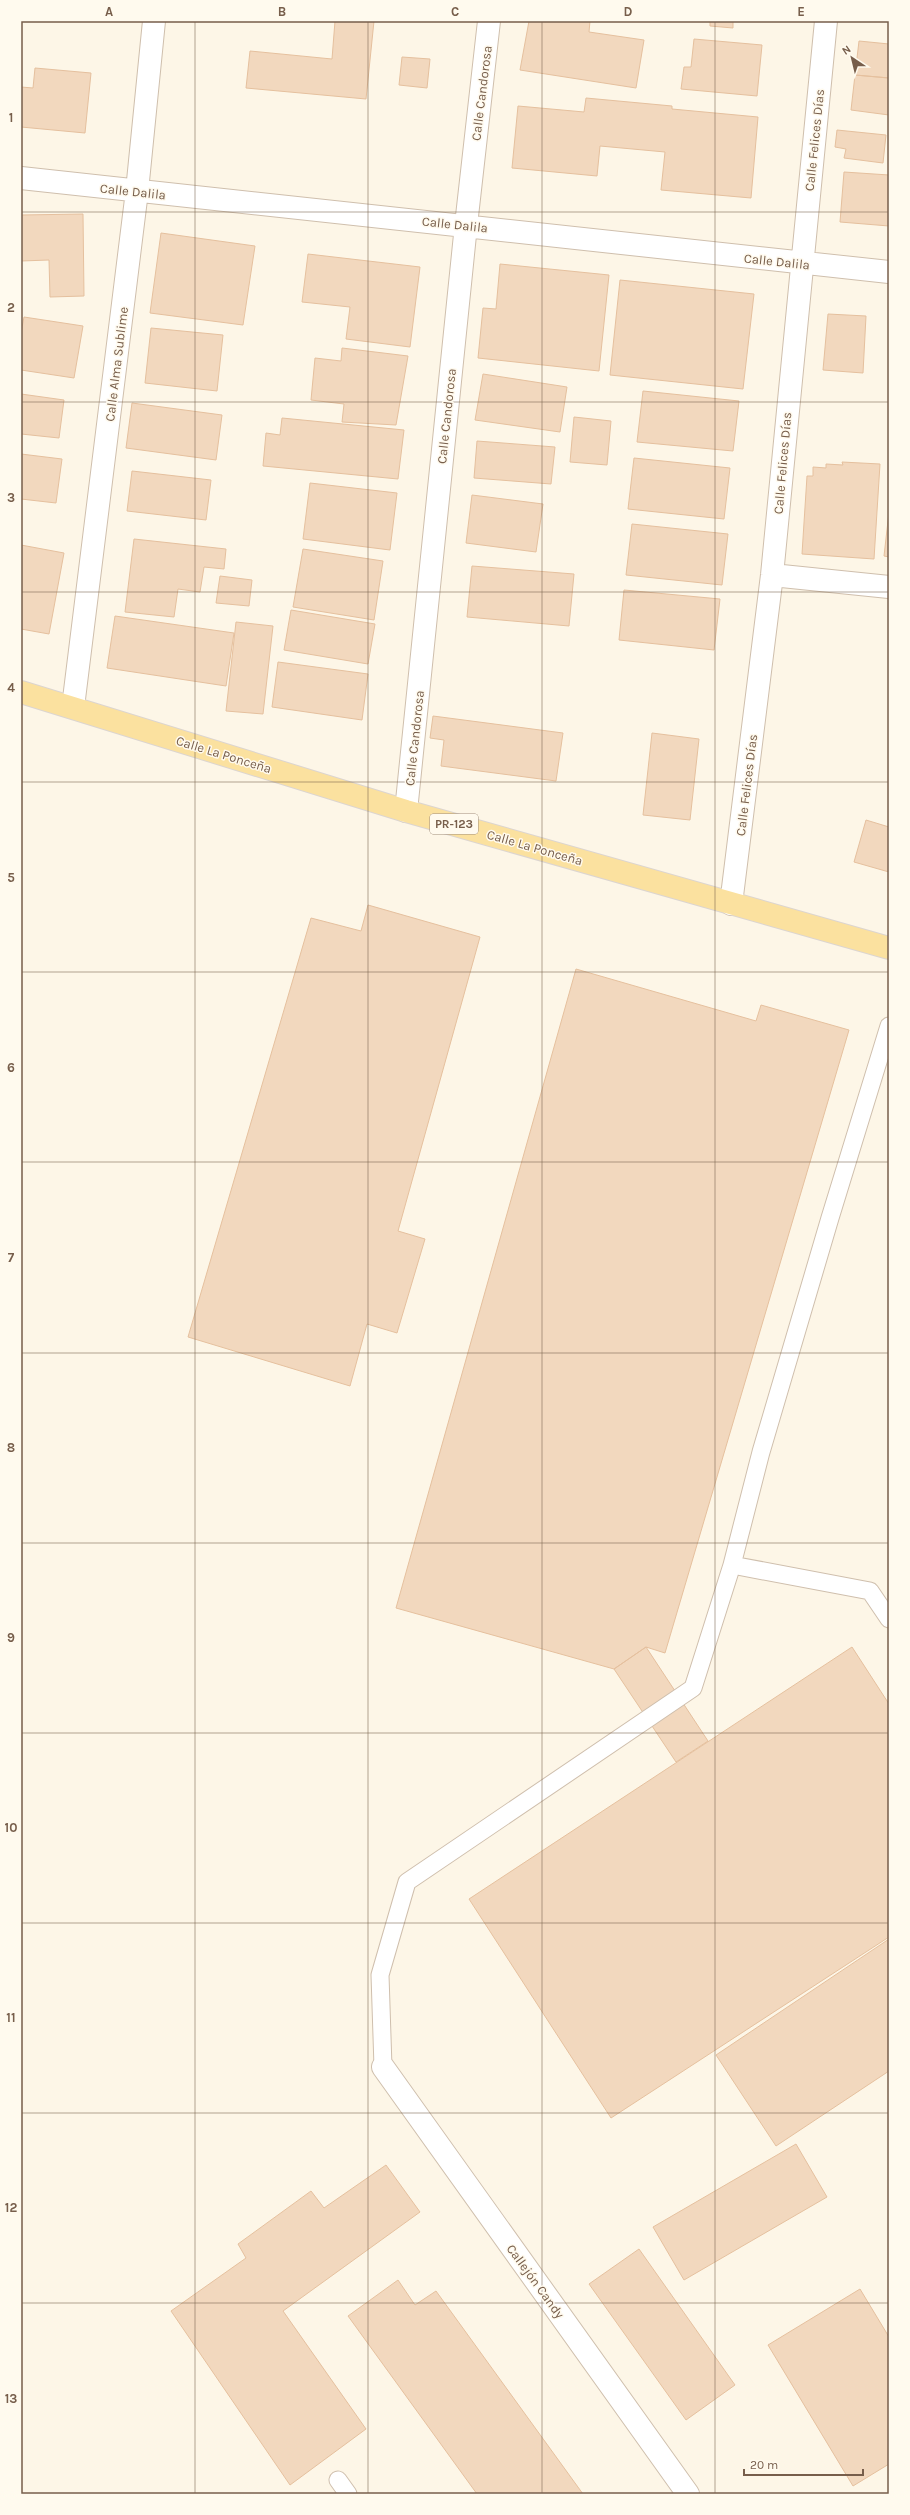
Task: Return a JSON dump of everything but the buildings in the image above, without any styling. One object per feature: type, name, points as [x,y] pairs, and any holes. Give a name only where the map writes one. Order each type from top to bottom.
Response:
[{"type":"main road","name":"Calle La Ponceña","points":[[21,692],[406,810],[889,948]]},
{"type":"street","name":"Calle Alma Sublime","points":[[73,707],[137,191],[154,21]]},
{"type":"street","name":"Calle Candorosa","points":[[406,810],[466,225],[489,21]]},
{"type":"street","name":"Calle Felices Días","points":[[731,904],[772,575],[801,264],[826,21]]},
{"type":"street","name":"Calle Dalila","points":[[21,178],[466,225],[801,264],[889,272]]},
{"type":"street","points":[[772,575],[889,587]]},
{"type":"street","name":"Callejón Candy","points":[[383,2067],[688,2494]]},
{"type":"lane","points":[[383,2067],[380,1975],[407,1882],[693,1688],[732,1565],[761,1452],[830,1218],[889,1026]]},
{"type":"lane","points":[[732,1565],[870,1591],[889,1619]]},
{"type":"lane","points":[[338,2480],[348,2494]]}]
